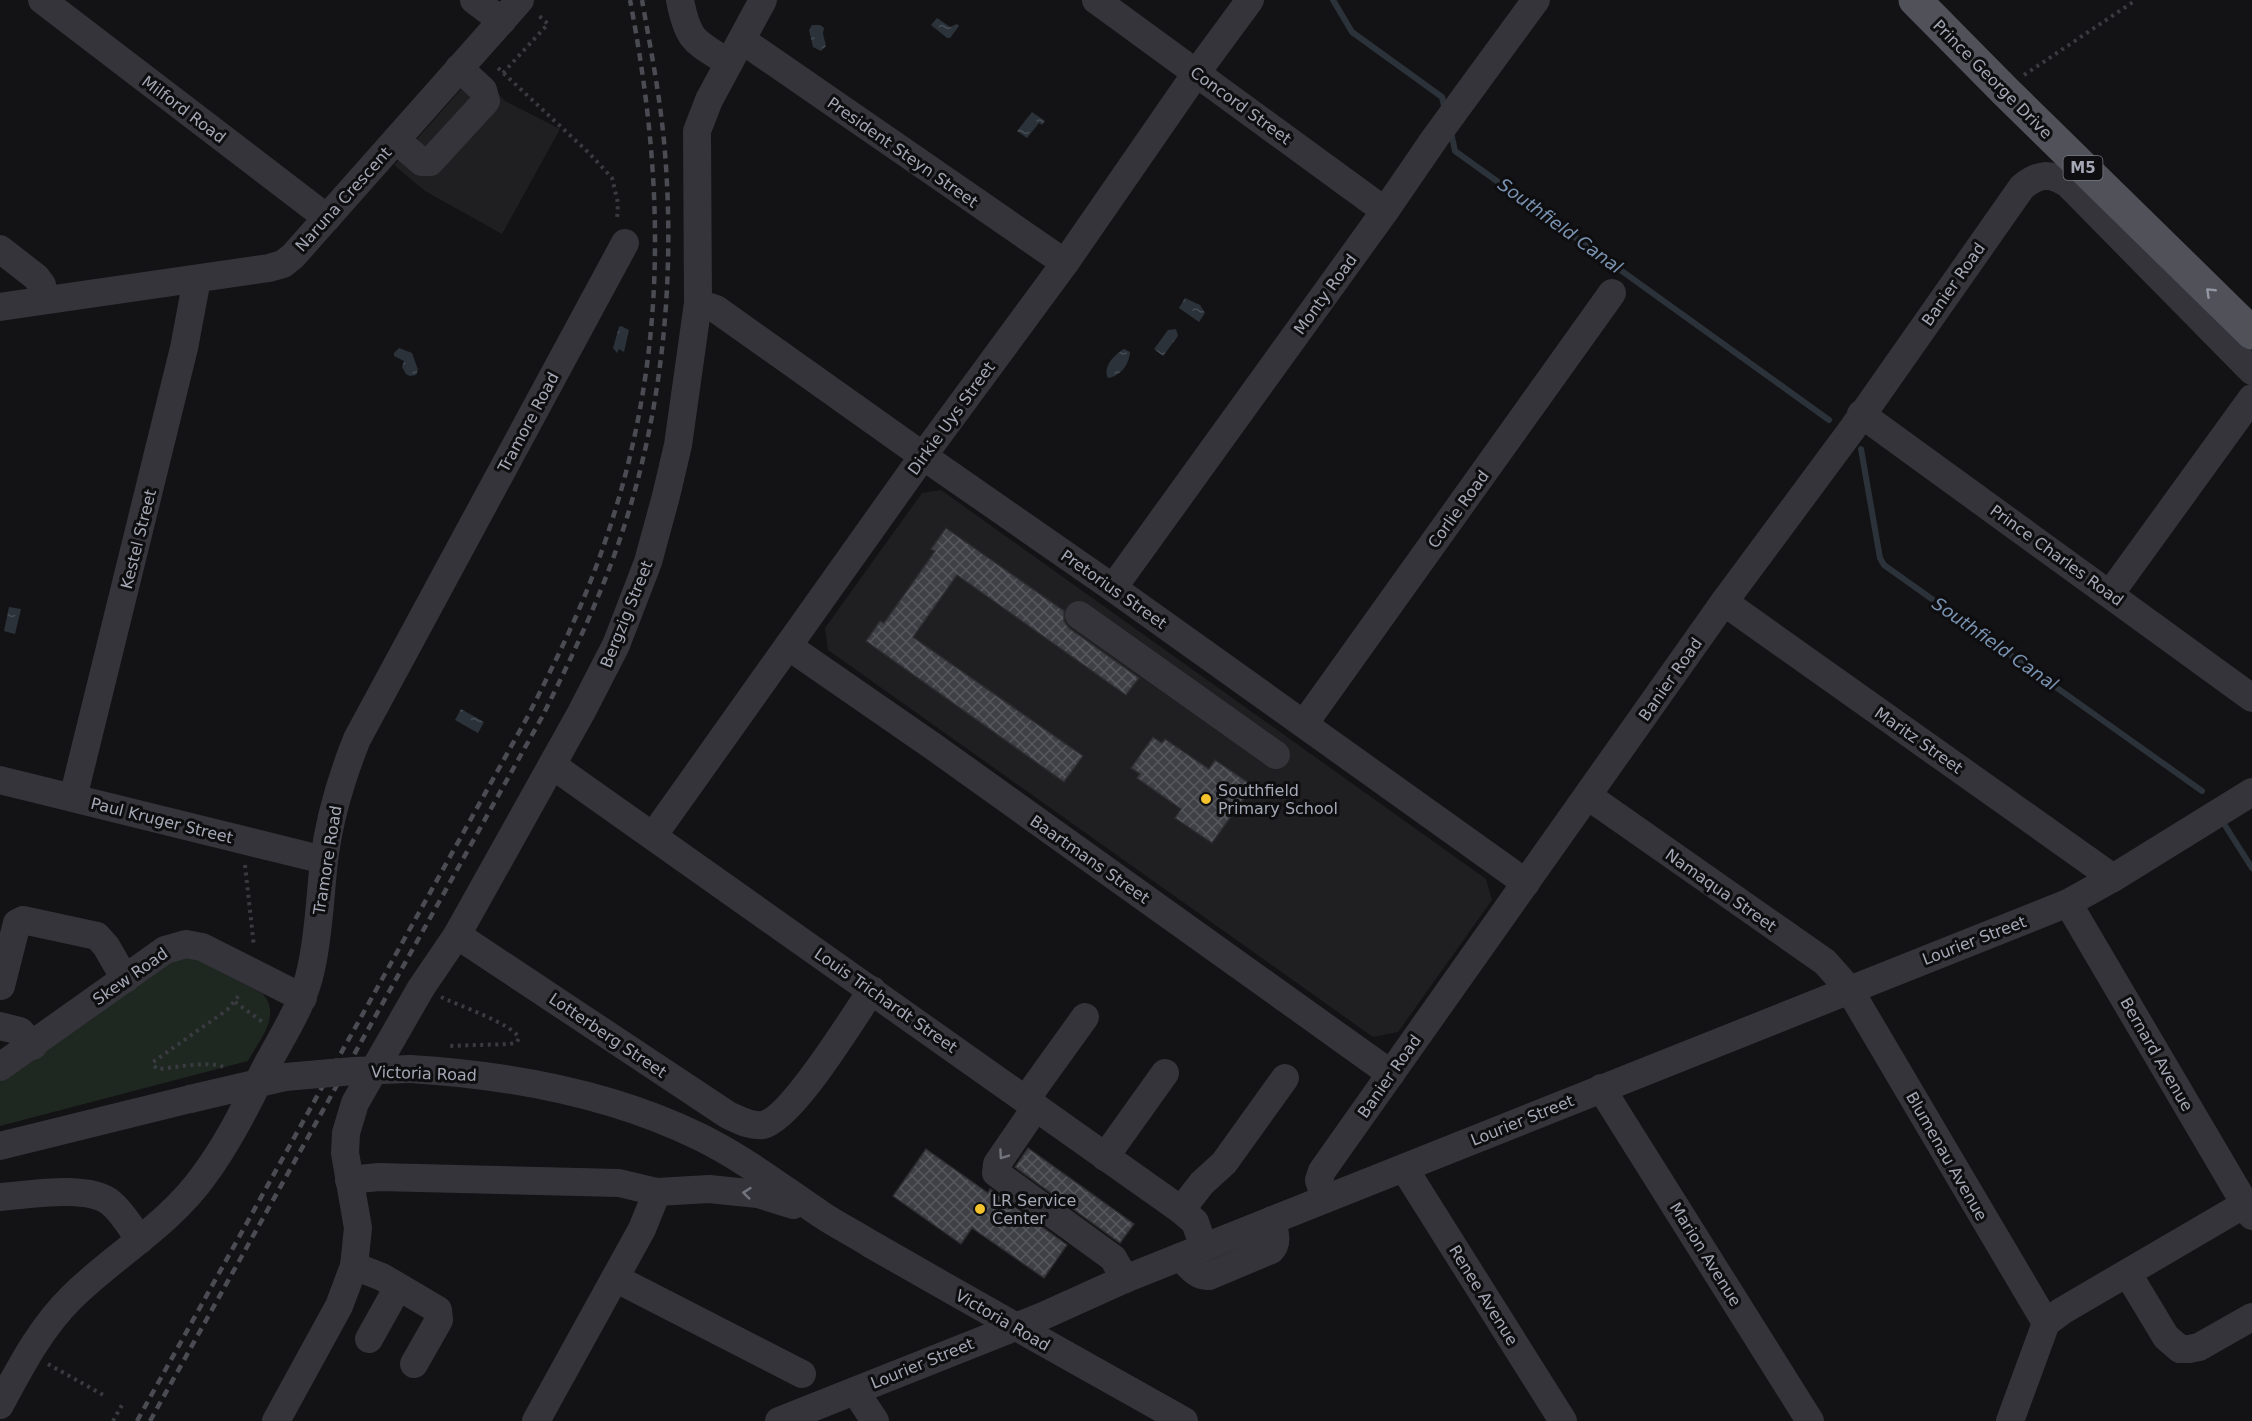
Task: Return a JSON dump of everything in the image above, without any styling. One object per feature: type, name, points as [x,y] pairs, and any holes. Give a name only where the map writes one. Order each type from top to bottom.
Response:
[{"type":"main road","name":"Prince George Drive","points":[[1915,0],[2252,333]]},
{"type":"street","name":"Milford Road","points":[[42,0],[327,218]]},
{"type":"street","points":[[474,0],[519,11]]},
{"type":"street","name":"President Steyn Street","points":[[680,0],[685,25],[689,34],[699,43],[735,52],[1065,263]]},
{"type":"street","name":"Bergzig Street","points":[[276,1421],[339,1306],[354,1266],[358,1228],[345,1153],[346,1133],[355,1103],[415,998],[457,935],[552,765],[616,645],[648,562],[678,445],[698,303],[698,131],[709,100],[763,0]]},
{"type":"street","name":"Concord Street","points":[[1096,0],[1385,211]]},
{"type":"street","name":"Dirkie Uys Street","points":[[653,836],[923,456],[1065,263],[1197,72],[1250,0]]},
{"type":"street","name":"Monty Road","points":[[1113,588],[1536,0]]},
{"type":"street","name":"Naruna Crescent","points":[[0,307],[270,268],[283,264],[293,256],[459,69],[519,11]]},
{"type":"street","points":[[396,140],[423,162],[430,162],[486,101],[483,90],[459,69]]},
{"type":"street","name":"Banier Road","points":[[1325,1199],[1320,1186],[1320,1175],[1724,602],[1852,427],[2022,187],[2033,178],[2045,175],[2057,177],[2068,184],[2252,371]]},
{"type":"street","name":"Tramore Road","points":[[0,1405],[29,1352],[72,1297],[178,1207],[206,1173],[230,1134],[303,998],[316,944],[324,860],[339,789],[357,739],[620,237]]},
{"type":"street","points":[[0,249],[36,277],[42,285],[45,300]]},
{"type":"street","name":"Kestel Street","points":[[73,798],[184,348],[197,279]]},
{"type":"street","name":"Corlie Road","points":[[1304,724],[1612,293]]},
{"type":"street","name":"Pretorius Street","points":[[698,303],[716,309],[1113,588],[1526,884]]},
{"type":"street","points":[[2110,594],[2252,398]]},
{"type":"street","name":"Prince Charles Road","points":[[1852,427],[2110,594],[2252,698]]},
{"type":"street","name":"Maritz Street","points":[[1724,602],[2113,878]]},
{"type":"street","points":[[1078,615],[1276,755]]},
{"type":"street","name":"Baartmans Street","points":[[788,646],[934,747],[1391,1074]]},
{"type":"street","points":[[1250,736],[1273,702]]},
{"type":"street","name":"Louis Trichardt Street","points":[[552,765],[1181,1210],[1194,1222],[1192,1252]]},
{"type":"street","name":"Paul Kruger Street","points":[[0,780],[324,860]]},
{"type":"street","name":"Lourier Street","points":[[779,1421],[1043,1316],[1192,1252],[1198,1274],[1209,1276],[1271,1250],[1276,1240],[1272,1220],[2068,903],[2113,878],[2252,792]]},
{"type":"street","name":"Namaqua Street","points":[[1588,796],[1826,962],[1848,989]]},
{"type":"street","name":"Bernard Avenue","points":[[2068,903],[2248,1210]]},
{"type":"street","points":[[1,986],[17,923],[22,920],[97,936],[106,946],[125,979]]},
{"type":"street","name":"Lotterberg Street","points":[[457,935],[728,1115],[750,1124],[762,1125],[774,1120],[795,1099],[872,990]]},
{"type":"street","name":"Skew Road","points":[[0,1067],[33,1046],[165,950],[178,945],[202,947],[303,998]]},
{"type":"street","name":"Blumenau Avenue","points":[[1848,989],[2046,1323]]},
{"type":"street","points":[[1085,1017],[1031,1103],[997,1164],[996,1173],[1113,1258],[1125,1279]]},
{"type":"street","points":[[0,1026],[20,1031],[33,1046]]},
{"type":"street","name":"Victoria Road","points":[[0,1146],[285,1077],[354,1071],[410,1070],[519,1081],[614,1103],[699,1137],[770,1178],[823,1216],[1013,1326],[1184,1421]]},
{"type":"street","points":[[1105,1157],[1165,1073]]},
{"type":"street","points":[[1181,1210],[1202,1183],[1224,1163],[1285,1078]]},
{"type":"street","name":"Marion Avenue","points":[[1601,1088],[1810,1421]]},
{"type":"street","name":"Renee Avenue","points":[[1404,1168],[1563,1421]]},
{"type":"street","name":"Victoria Road","points":[[349,1180],[379,1177],[619,1183],[657,1192],[709,1189],[758,1194],[823,1216]]},
{"type":"street","points":[[536,1421],[642,1229],[657,1192]]},
{"type":"street","points":[[0,1197],[70,1193],[100,1196],[110,1202],[140,1240]]},
{"type":"street","points":[[2010,1421],[2046,1323],[2062,1311],[2128,1274],[2248,1210]]},
{"type":"street","points":[[354,1266],[370,1271],[435,1308],[440,1314],[439,1320],[414,1364]]},
{"type":"street","points":[[2128,1274],[2166,1337],[2180,1349],[2199,1347],[2252,1317]]},
{"type":"street","points":[[615,1278],[802,1374]]},
{"type":"street","points":[[369,1339],[398,1287]]},
{"type":"street","points":[[855,1391],[874,1421]]},
{"type":"path","points":[[2018,79],[2136,0]]},
{"type":"path","points":[[503,73],[548,24],[519,11]]},
{"type":"path","points":[[491,62],[589,153],[612,178],[618,203],[620,237]]},
{"type":"path","points":[[244,861],[255,953]]},
{"type":"path","points":[[228,1071],[219,1064],[158,1069],[153,1062],[227,1011],[247,983]]},
{"type":"path","points":[[431,993],[506,1026],[517,1033],[519,1038],[510,1044],[447,1046],[443,1055]]},
{"type":"path","points":[[235,1002],[269,1026]]},
{"type":"path","points":[[29,1352],[105,1395]]},
{"type":"path","points":[[113,1421],[122,1404]]},
{"type":"shaded area","points":[[477,71],[505,101],[560,129],[502,234],[425,191],[394,165]]},
{"type":"shaded area","name":"Southfield Primary School","points":[[941,490],[1486,879],[1492,900],[1398,1032],[1373,1037],[828,650],[825,628],[922,493]]},
{"type":"shaded area","points":[[184,953],[263,994],[268,1002],[270,1019],[267,1028],[248,1061],[0,1126],[0,1079]]},
{"type":"water","points":[[937,18],[950,27],[957,24],[959,26],[950,38],[931,25]]},
{"type":"water","points":[[812,25],[820,25],[824,28],[826,46],[821,51],[813,47],[809,30]]},
{"type":"water","points":[[1032,112],[1045,121],[1042,125],[1039,123],[1027,138],[1017,131]]},
{"type":"water","points":[[1185,298],[1200,305],[1205,313],[1199,322],[1179,308]]},
{"type":"water","points":[[621,326],[629,330],[624,352],[619,349],[617,353],[613,348]]},
{"type":"water","points":[[1176,329],[1178,336],[1163,356],[1154,349],[1168,330]]},
{"type":"water","points":[[399,348],[412,353],[418,370],[416,375],[406,374],[402,367],[404,361],[394,356]]},
{"type":"water","points":[[1124,349],[1130,352],[1126,365],[1117,375],[1108,378],[1108,365],[1113,357]]},
{"type":"water","points":[[9,607],[21,609],[15,634],[4,631]]},
{"type":"water","points":[[461,709],[484,722],[478,733],[455,720]]},
{"type":"building","points":[[946,528],[1064,611],[1064,621],[1069,628],[1139,678],[1126,695],[957,575],[913,637],[1083,756],[1064,782],[866,641],[880,621],[884,623],[935,551],[931,549]]},
{"type":"building","points":[[1153,737],[1162,743],[1165,739],[1209,769],[1215,760],[1253,786],[1212,843],[1175,818],[1181,809],[1137,778],[1140,774],[1131,768]]},
{"type":"building","points":[[1028,1148],[1134,1224],[1120,1243],[1015,1167]]},
{"type":"building","points":[[926,1149],[988,1193],[990,1189],[1067,1245],[1044,1278],[972,1228],[961,1244],[893,1196]]},
{"type":"waterway","name":"Southfield Canal","points":[[1333,0],[1352,32],[1442,97],[1445,110]]},
{"type":"waterway","name":"Southfield Canal","points":[[1451,132],[1455,151],[1829,420]]},
{"type":"waterway","name":"Southfield Canal","points":[[1861,449],[1880,558],[1884,565],[2202,791]]},
{"type":"waterway","name":"Southfield Canal","points":[[2226,827],[2252,868]]},
{"type":"railway","points":[[137,1421],[528,716],[569,632],[591,580],[616,507],[635,436],[647,365],[654,293],[655,222],[651,149],[643,75],[630,0]]},
{"type":"railway","points":[[150,1421],[542,717],[595,603],[628,515],[653,413],[666,309],[668,257],[665,153],[642,0]]},
{"type":"place","name":"Southfield Primary School","points":[[1206,799]]},
{"type":"place","name":"LR Service Center","points":[[980,1209]]}]
